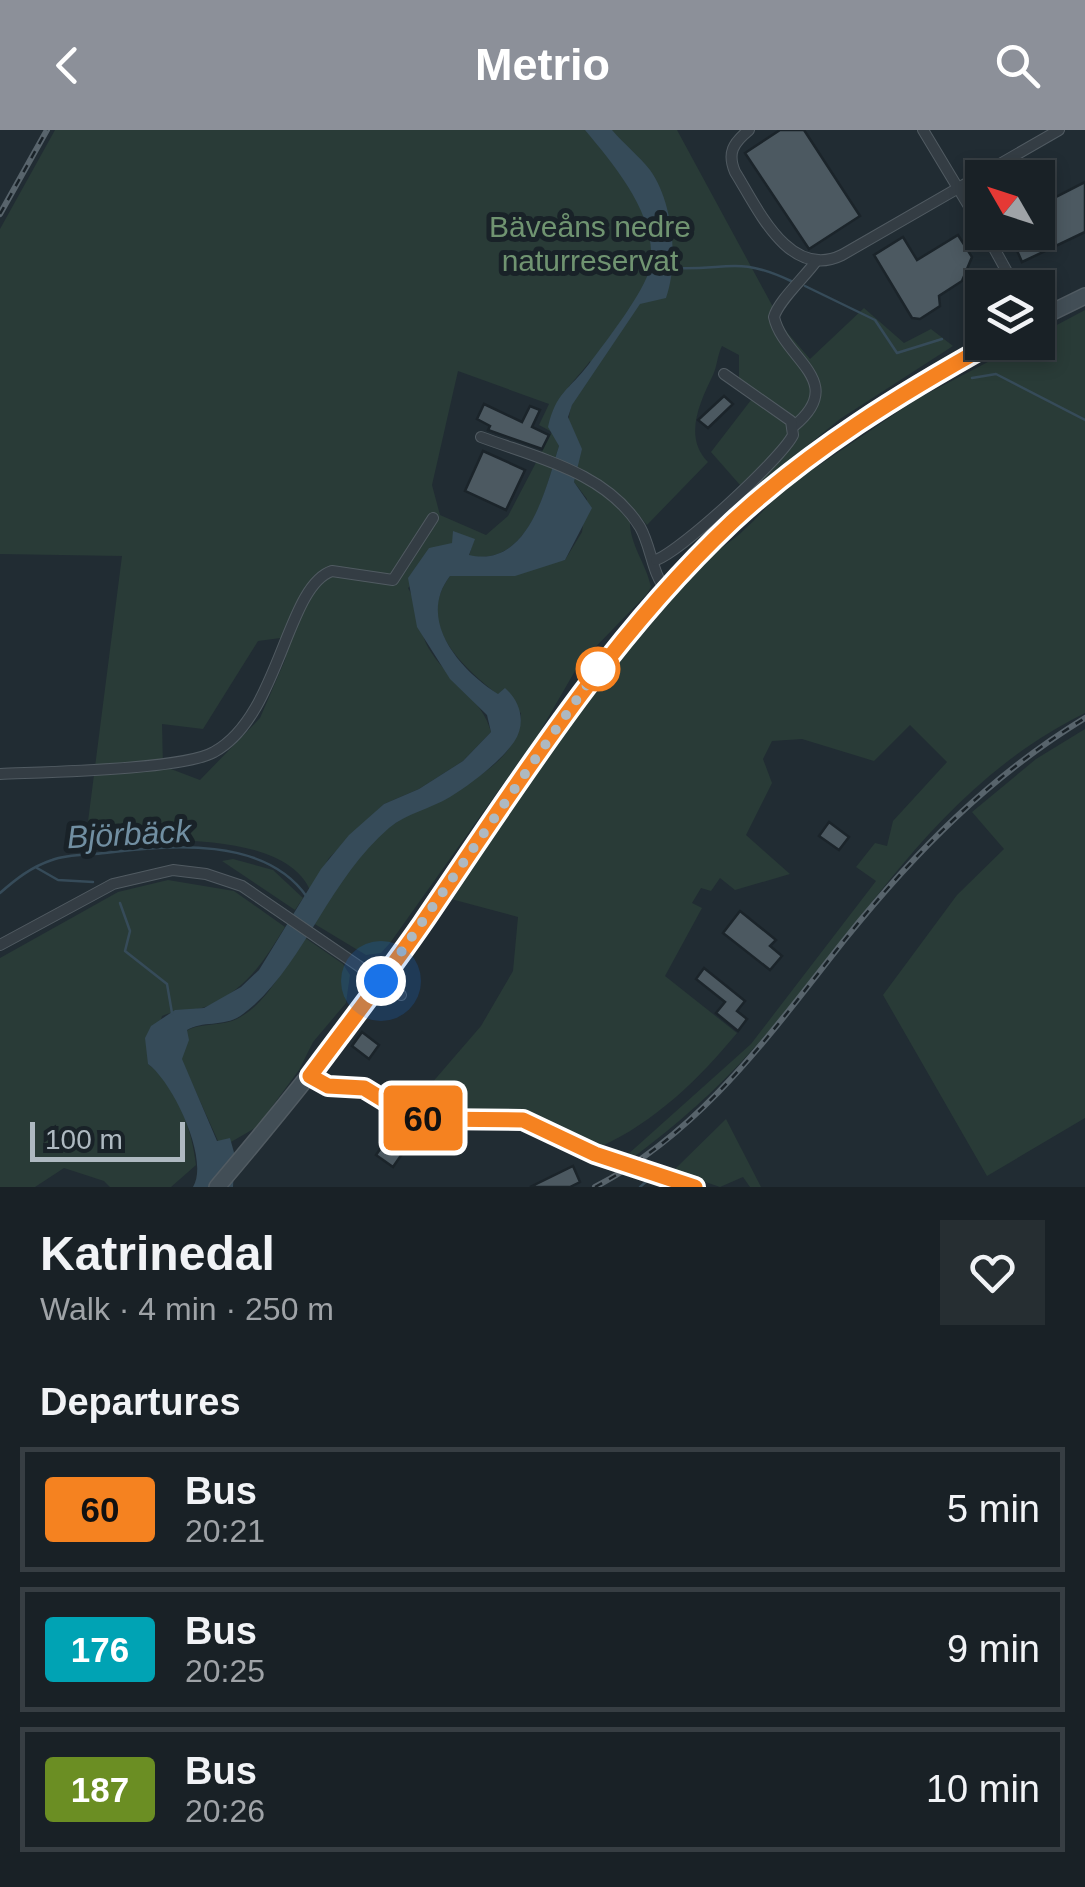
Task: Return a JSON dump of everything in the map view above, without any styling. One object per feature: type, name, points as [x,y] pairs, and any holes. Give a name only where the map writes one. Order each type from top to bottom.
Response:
[{"type":"street","points":[[749,130],[733,146],[730,162],[780,242],[817,260],[842,255],[1059,130]]},
{"type":"street","points":[[924,130],[965,198]]},
{"type":"street","points":[[656,560],[677,548],[786,448],[794,426],[813,404],[815,383],[775,324],[778,306],[794,293],[817,260]]},
{"type":"street","points":[[1055,310],[1085,296]]},
{"type":"street","points":[[218,1187],[310,1076],[381,981],[573,702],[666,589],[733,522],[823,446],[965,360]]},
{"type":"street","points":[[724,374],[794,426]]},
{"type":"street","points":[[481,437],[585,476],[623,504],[656,560],[656,576],[666,589]]},
{"type":"street","points":[[0,774],[186,760],[217,752],[254,710],[283,656],[308,586],[332,571],[393,580],[433,518]]},
{"type":"street","points":[[0,945],[113,884],[173,870],[206,874],[242,886],[401,995]]},
{"type":"street","points":[[310,1076],[328,1086],[364,1088],[400,1110],[426,1119],[523,1120],[595,1154],[695,1187]]},
{"type":"green space","name":"Bäveåns nedre naturreservat","points":[[55,130],[677,130],[786,331],[810,359],[864,308],[904,343],[931,329],[953,346],[840,419],[753,490],[800,428],[794,418],[739,379],[739,355],[722,346],[696,419],[696,442],[708,462],[647,525],[637,513],[630,520],[632,537],[651,587],[647,594],[579,664],[538,735],[390,943],[381,953],[366,955],[313,923],[339,884],[368,847],[391,826],[490,768],[506,753],[517,734],[521,713],[470,671],[444,636],[438,617],[439,597],[450,576],[492,576],[565,560],[582,532],[587,499],[574,482],[569,419],[572,404],[589,374],[590,361],[555,409],[554,433],[559,446],[541,502],[521,537],[490,556],[469,556],[474,539],[452,543],[408,588],[431,652],[481,710],[491,732],[463,761],[419,789],[384,804],[329,858],[310,890],[295,870],[271,856],[241,847],[173,840],[85,845],[122,556],[0,554],[0,229]],"holes":[[[458,371],[549,404],[539,425],[552,432],[508,516],[486,535],[440,515],[432,485]],[[288,637],[285,660],[260,718],[200,780],[163,766],[162,724],[203,729],[258,641]]]},
{"type":"green space","points":[[1085,310],[1085,713],[1030,745],[983,781],[941,822],[739,1065],[634,1157],[626,1156],[751,1044],[876,881],[856,867],[875,843],[887,846],[893,821],[947,762],[910,725],[874,761],[802,739],[772,741],[763,759],[772,783],[746,835],[790,874],[735,890],[720,878],[711,891],[701,888],[692,903],[702,908],[665,976],[737,1033],[691,1083],[657,1112],[600,1147],[520,1114],[439,1114],[412,1106],[481,1026],[513,971],[518,917],[451,899],[569,720],[634,635],[708,558],[740,534],[809,467],[812,470],[917,399],[992,360],[1055,360],[1055,326]]},
{"type":"green space","points":[[751,400],[786,421],[789,433],[779,449],[740,485],[711,452]]},
{"type":"green space","points":[[1085,729],[1085,1118],[987,1176],[883,995],[957,895],[1004,849],[972,812],[1036,759]]},
{"type":"green space","points":[[233,859],[273,870],[303,898],[295,910],[222,861]]},
{"type":"green space","points":[[168,880],[234,891],[285,927],[261,963],[233,992],[203,1008],[162,1016],[148,1064],[168,1084],[182,1110],[196,1165],[171,1187],[110,1187],[104,1181],[64,1168],[35,1187],[0,1187],[0,958],[118,892]]},
{"type":"green space","points":[[304,937],[343,964],[350,975],[346,1003],[313,1042],[299,1070],[257,1127],[231,1142],[218,1141],[181,1059],[186,1031],[244,1015],[274,985]]},
{"type":"green space","points":[[726,1119],[761,1187],[750,1187],[743,1177],[720,1187],[673,1171]]},
{"type":"water","points":[[585,130],[612,130],[650,170],[669,215],[672,267],[666,298],[640,304],[572,405],[568,417],[582,449],[574,482],[592,508],[565,560],[515,576],[450,576],[441,593],[438,610],[447,642],[457,658],[484,684],[498,694],[505,688],[510,693],[520,713],[518,735],[476,779],[450,797],[396,823],[367,849],[264,996],[236,1018],[187,1030],[189,1040],[182,1059],[217,1141],[230,1138],[235,1156],[233,1187],[193,1187],[197,1158],[193,1140],[168,1086],[148,1064],[145,1038],[151,1026],[175,1010],[204,1008],[241,987],[259,970],[321,869],[349,835],[384,804],[419,789],[463,761],[491,732],[487,715],[450,679],[417,627],[408,578],[429,548],[452,543],[453,531],[475,539],[469,555],[490,556],[507,550],[520,537],[541,502],[559,446],[548,427],[555,406],[622,320],[648,274],[651,255],[643,216],[622,178]]},
{"type":"building","points":[[780,130],[804,130],[860,216],[809,249],[745,153]]},
{"type":"building","points":[[1085,182],[1085,232],[1055,246],[1055,197]]},
{"type":"building","points":[[958,235],[972,257],[962,281],[939,296],[940,306],[920,319],[912,318],[874,255],[903,237],[917,260]]},
{"type":"building","points":[[1017,250],[1047,250],[1022,262]]},
{"type":"building","points":[[724,396],[733,404],[708,428],[698,420]]},
{"type":"building","points":[[484,404],[522,422],[530,406],[540,410],[532,427],[549,435],[542,449],[488,430],[490,426],[477,419]]},
{"type":"building","points":[[483,451],[525,470],[506,510],[465,491]]},
{"type":"building","points":[[829,822],[849,837],[839,850],[819,836]]},
{"type":"building","points":[[740,911],[776,940],[770,946],[782,956],[770,970],[723,933]]},
{"type":"building","points":[[704,968],[745,1001],[737,1011],[747,1019],[738,1031],[716,1013],[725,1002],[696,979]]},
{"type":"building","points":[[362,1032],[379,1045],[369,1059],[352,1046]]},
{"type":"building","points":[[385,1142],[402,1154],[393,1167],[376,1155]]},
{"type":"building","points":[[573,1166],[580,1182],[570,1187],[530,1187]]},
{"type":"waterway","points":[[673,268],[744,266],[791,281]]},
{"type":"waterway","points":[[805,286],[875,320],[897,353],[942,339]]},
{"type":"waterway","points":[[972,378],[996,374],[1085,420]]},
{"type":"waterway","name":"Björbäck","points":[[0,893],[31,870],[58,858],[186,847],[242,854],[267,863],[289,877],[307,897]]},
{"type":"waterway","points":[[37,868],[58,880],[93,882]]},
{"type":"waterway","points":[[120,903],[130,931],[125,951],[167,984],[172,1013]]},
{"type":"waterway","points":[[640,1187],[647,1181]]},
{"type":"railway","points":[[0,214],[47,130]]},
{"type":"railway","points":[[595,1187],[634,1164],[703,1108],[763,1043],[872,906],[927,846],[986,790],[1085,718]]},
{"type":"bus line","name":"60","points":[[695,1187],[595,1154],[523,1120],[426,1119],[412,1116],[364,1088],[328,1086],[310,1076],[420,927],[573,702],[666,589],[733,522],[823,446],[965,358]]},
{"type":"route","points":[[381,981],[598,669]]}]
